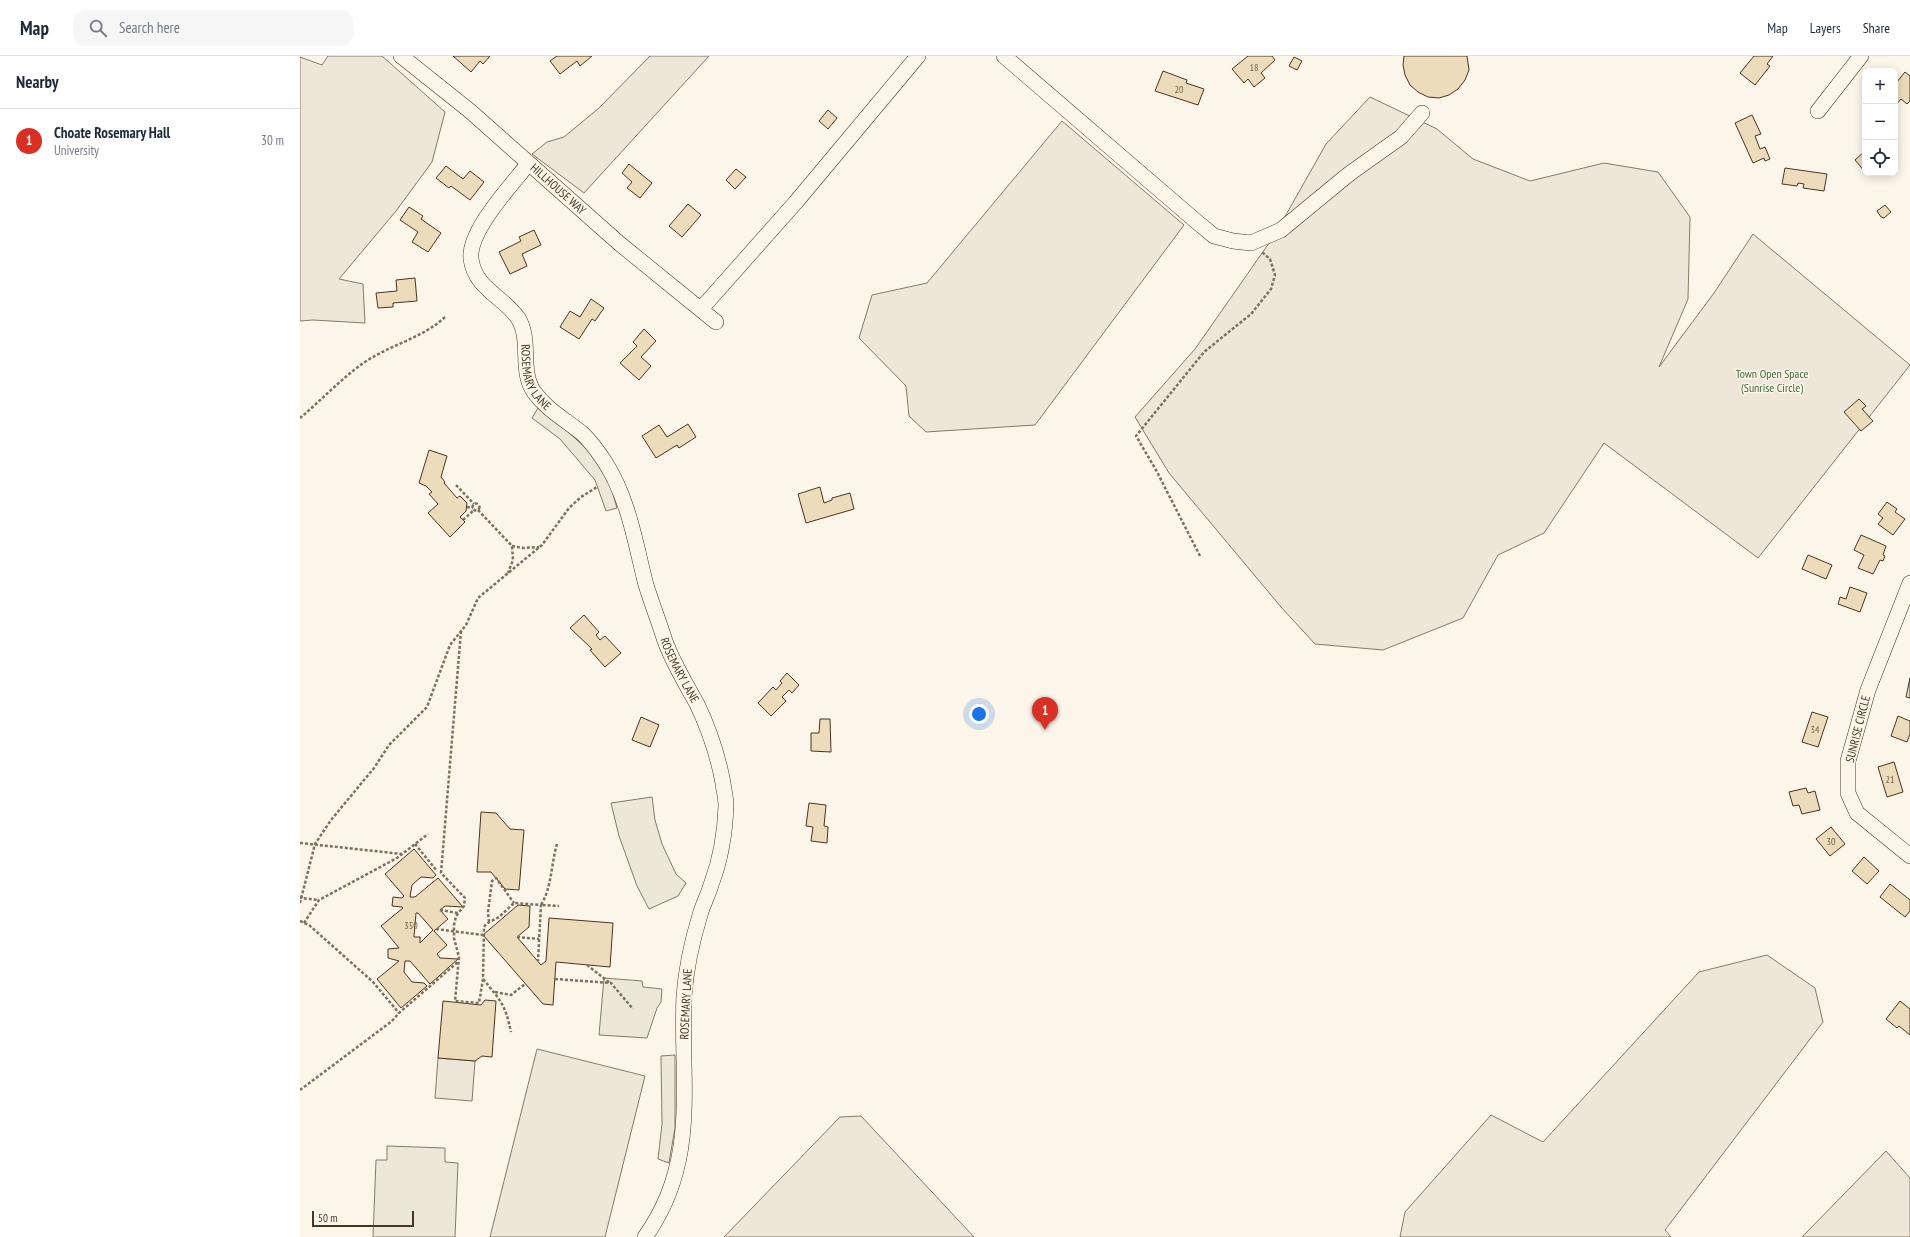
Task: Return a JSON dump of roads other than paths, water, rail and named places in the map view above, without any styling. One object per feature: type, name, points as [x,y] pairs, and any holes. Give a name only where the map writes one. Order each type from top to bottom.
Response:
[{"type":"street","name":"HILLHOUSE WAY","points":[[401,56],[470,111],[620,244],[716,322]]},
{"type":"street","points":[[701,309],[796,202],[918,56]]},
{"type":"street","points":[[1004,56],[1202,227],[1214,236],[1233,241],[1251,243],[1281,230],[1349,174],[1402,137],[1422,113]]},
{"type":"street","points":[[1818,111],[1861,56]]},
{"type":"street","name":"ROSEMARY LANE","points":[[528,164],[475,236],[471,258],[474,269],[490,292],[516,314],[520,321],[526,351],[527,378],[533,391],[545,405],[583,435],[604,460],[619,488],[633,527],[646,585],[667,645],[698,705],[711,737],[720,768],[726,802],[722,844],[718,863],[700,913],[690,952],[684,996],[685,1103],[683,1139],[673,1181],[655,1223],[645,1237]]},
{"type":"street","name":"SUNRISE CIRCLE","points":[[1910,584],[1868,690],[1848,761],[1848,793],[1857,813],[1910,856]]},
{"type":"place","name":"Choate Rosemary Hall","points":[[1045,730]]},
{"type":"park label","name":"Town Open Space (Sunrise Circle)","points":[[1772,381]]}]
